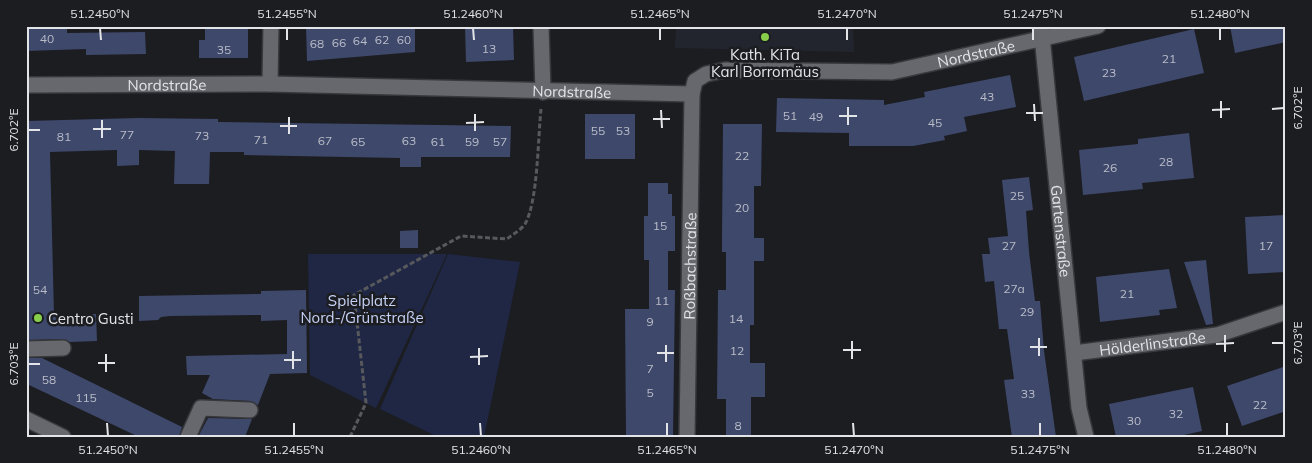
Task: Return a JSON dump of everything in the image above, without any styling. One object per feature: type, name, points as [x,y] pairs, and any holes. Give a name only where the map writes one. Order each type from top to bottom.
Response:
[{"type":"street","points":[[270,84],[271,26]]},
{"type":"street","points":[[541,26],[542,92]]},
{"type":"street","name":"Nordstraße","points":[[26,85],[270,84],[542,92],[692,94],[695,81],[706,74],[725,70],[892,72],[1042,32],[1098,26]]},
{"type":"street","name":"Gartenstraße","points":[[1042,32],[1079,408],[1086,437]]},
{"type":"street","name":"Roßbachstraße","points":[[687,437],[692,94]]},
{"type":"street","name":"Hölderlinstraße","points":[[1074,353],[1217,335],[1286,312]]},
{"type":"street","points":[[26,348],[64,348]]},
{"type":"street","points":[[188,437],[201,408],[250,410]]},
{"type":"street","points":[[26,419],[63,437]]},
{"type":"path","points":[[350,437],[366,403],[354,295],[462,236],[507,239],[524,225],[530,212],[542,92]]},
{"type":"shaded area","name":"Kath. KiTa Karl Borromäus","points":[[676,26],[853,26],[854,52],[675,48]]},
{"type":"green space","name":"Spielplatz Nord-/Grünstraße","points":[[308,254],[447,254],[376,408],[310,375]]},
{"type":"green space","points":[[448,254],[520,262],[484,437],[438,437],[380,409]]},
{"type":"building","points":[[26,26],[67,26],[67,33],[145,32],[146,54],[86,55],[86,49],[26,51]]},
{"type":"building","points":[[205,26],[248,26],[248,58],[199,58],[199,40],[205,40]]},
{"type":"building","points":[[306,26],[415,26],[415,52],[307,61]]},
{"type":"building","points":[[465,26],[513,26],[514,60],[466,62]]},
{"type":"building","points":[[1230,26],[1286,26],[1286,42],[1235,53]]},
{"type":"building","points":[[1194,29],[1204,73],[1084,101],[1074,57]]},
{"type":"building","points":[[1010,75],[1016,107],[964,117],[967,131],[944,136],[945,140],[913,146],[849,146],[849,133],[776,132],[777,98],[884,100],[884,105],[925,97],[924,92]]},
{"type":"building","points":[[585,114],[635,114],[635,159],[585,159]]},
{"type":"building","points":[[138,118],[218,119],[218,122],[511,126],[510,157],[421,157],[421,167],[400,167],[400,158],[244,155],[244,152],[210,152],[209,184],[174,184],[175,151],[139,150],[139,165],[117,166],[117,150],[50,152],[54,315],[96,314],[97,341],[70,342],[63,339],[28,340],[26,121]]},
{"type":"building","points":[[723,124],[762,124],[761,186],[754,186],[754,238],[764,238],[764,261],[754,261],[754,325],[750,325],[750,363],[765,363],[765,397],[751,397],[751,437],[726,437],[726,399],[717,399],[718,290],[726,290],[726,252],[722,252]]},
{"type":"building","points":[[1189,133],[1194,178],[1142,183],[1143,189],[1083,195],[1079,150],[1138,144],[1138,139]]},
{"type":"building","points":[[1029,177],[1033,210],[1026,211],[1029,252],[1035,301],[1040,301],[1044,351],[1056,437],[1012,437],[1004,380],[1014,379],[1007,329],[999,329],[994,281],[985,282],[982,254],[990,254],[988,238],[1008,236],[1002,180]]},
{"type":"building","points":[[648,183],[668,183],[668,194],[672,194],[672,216],[675,216],[675,251],[668,251],[668,290],[675,290],[673,437],[626,437],[625,309],[649,309],[649,260],[644,260],[644,216],[648,216]]},
{"type":"building","points":[[1286,215],[1286,272],[1248,274],[1245,217]]},
{"type":"building","points":[[418,230],[418,248],[400,248],[400,231]]},
{"type":"building","points":[[1206,260],[1213,324],[1206,325],[1184,262]]},
{"type":"building","points":[[1169,269],[1177,308],[1159,310],[1160,315],[1100,322],[1096,277]]},
{"type":"building","points":[[306,290],[307,373],[270,374],[258,405],[250,401],[213,399],[202,393],[210,375],[187,375],[186,356],[287,354],[287,320],[261,321],[261,315],[170,316],[161,317],[158,320],[139,321],[139,296],[261,294],[261,291]]},
{"type":"building","points":[[28,358],[42,358],[182,427],[179,437],[139,437],[29,385]]},
{"type":"building","points":[[1286,366],[1286,411],[1242,426],[1227,386]]},
{"type":"building","points":[[1193,387],[1202,431],[1175,437],[1116,437],[1109,404]]},
{"type":"building","points":[[208,418],[252,419],[245,437],[198,437]]},
{"type":"place","name":"Kath. KiTa Karl Borromäus","points":[[765,37]]},
{"type":"place","name":"Centro Gusti","points":[[38,318]]}]
